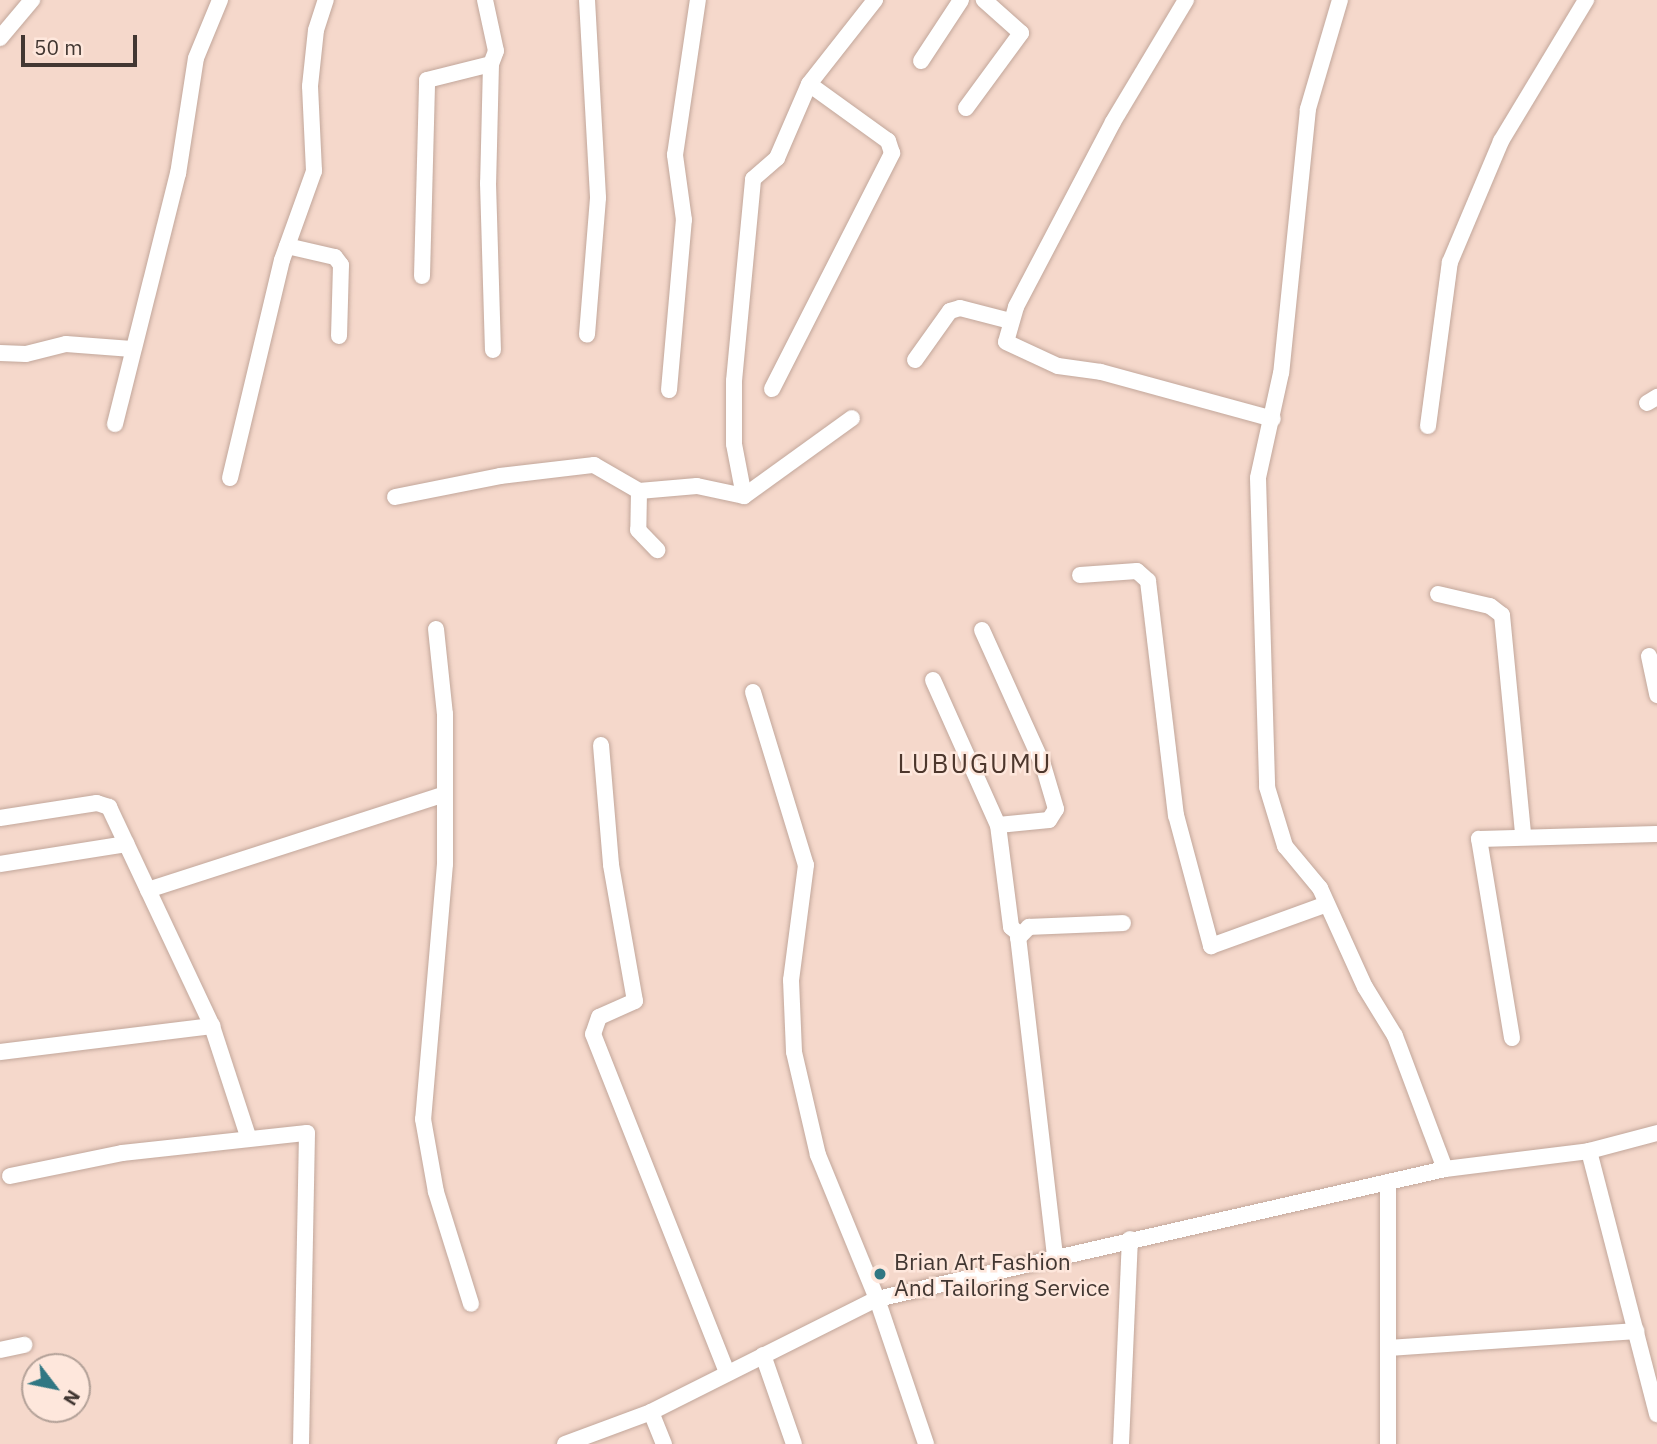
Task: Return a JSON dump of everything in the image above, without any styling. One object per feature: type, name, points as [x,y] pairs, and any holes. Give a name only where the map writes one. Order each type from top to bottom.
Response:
[{"type":"street","points":[[0,38],[32,0]]},
{"type":"street","points":[[115,424],[178,174],[196,58],[220,0]]},
{"type":"street","points":[[230,478],[287,246],[314,171],[310,86],[316,30],[326,0]]},
{"type":"street","points":[[485,0],[496,51],[491,64],[494,350]]},
{"type":"street","points":[[587,0],[598,198],[587,335]]},
{"type":"street","points":[[669,390],[684,220],[675,155],[698,0]]},
{"type":"street","points":[[744,496],[734,444],[734,381],[753,178],[782,152],[790,118],[808,83],[875,0]]},
{"type":"street","points":[[921,61],[961,0]]},
{"type":"street","points":[[966,108],[1021,33],[984,0]]},
{"type":"street","points":[[1186,0],[1113,122],[1010,321],[1006,342],[1058,366],[1101,372],[1273,419]]},
{"type":"street","points":[[1340,0],[1308,109],[1299,160],[1273,419],[1258,478],[1257,526],[1267,787],[1285,846],[1327,904],[1365,986],[1395,1036],[1445,1169]]},
{"type":"street","points":[[1428,426],[1450,262],[1501,141],[1586,0]]},
{"type":"street","points":[[422,275],[427,80],[491,64]]},
{"type":"street","points":[[772,389],[892,153],[888,141],[808,83]]},
{"type":"street","points":[[287,246],[335,257],[341,265],[339,336]]},
{"type":"street","points":[[915,359],[950,311],[960,308],[1010,321]]},
{"type":"street","points":[[0,353],[26,354],[66,344],[132,349]]},
{"type":"street","points":[[395,497],[500,476],[594,465],[639,492],[697,486],[744,496],[852,418]]},
{"type":"street","points":[[639,492],[638,530],[657,550]]},
{"type":"street","points":[[1080,575],[1137,571],[1148,581],[1176,815],[1211,946],[1327,904]]},
{"type":"street","points":[[1438,594],[1490,606],[1502,615],[1523,835]]},
{"type":"street","points":[[436,629],[444,714],[445,864],[423,1119],[436,1192],[471,1304]]},
{"type":"street","points":[[982,630],[1043,765],[1056,809],[1049,820],[998,825]]},
{"type":"street","points":[[1649,656],[1657,695]]},
{"type":"street","points":[[933,680],[998,825],[1011,927],[1019,934],[1055,1256]]},
{"type":"street","points":[[753,692],[806,865],[791,981],[794,1052],[818,1154],[877,1299],[926,1444]]},
{"type":"street","points":[[601,745],[611,865],[635,1003],[599,1017],[593,1034],[727,1373]]},
{"type":"street","points":[[148,890],[443,795]]},
{"type":"street","points":[[0,818],[103,803],[111,809],[212,1026],[248,1136]]},
{"type":"street","points":[[1513,1038],[1476,845],[1481,836],[1598,839],[1657,834]]},
{"type":"street","points":[[0,864],[126,844]]},
{"type":"street","points":[[1019,934],[1028,927],[1123,923]]},
{"type":"street","points":[[0,1052],[212,1026]]},
{"type":"street","points":[[10,1176],[121,1153],[232,1143],[248,1136],[303,1131],[309,1138],[301,1444]]},
{"type":"street","points":[[565,1444],[651,1412],[877,1299],[1055,1256],[1445,1169],[1589,1151],[1657,1133]]},
{"type":"street","points":[[1589,1151],[1657,1414]]},
{"type":"street","points":[[1388,1182],[1388,1444]]},
{"type":"street","points":[[1121,1444],[1130,1239]]},
{"type":"street","points":[[1389,1348],[1636,1331]]},
{"type":"street","points":[[0,1350],[24,1345]]},
{"type":"street","points":[[763,1355],[794,1444]]},
{"type":"street","points":[[651,1412],[664,1444]]},
{"type":"place","name":"Brian Art Fashion And Tailoring Service","points":[[880,1274]]},
{"type":"district","name":"LUBUGUMU","points":[[975,764]]}]
